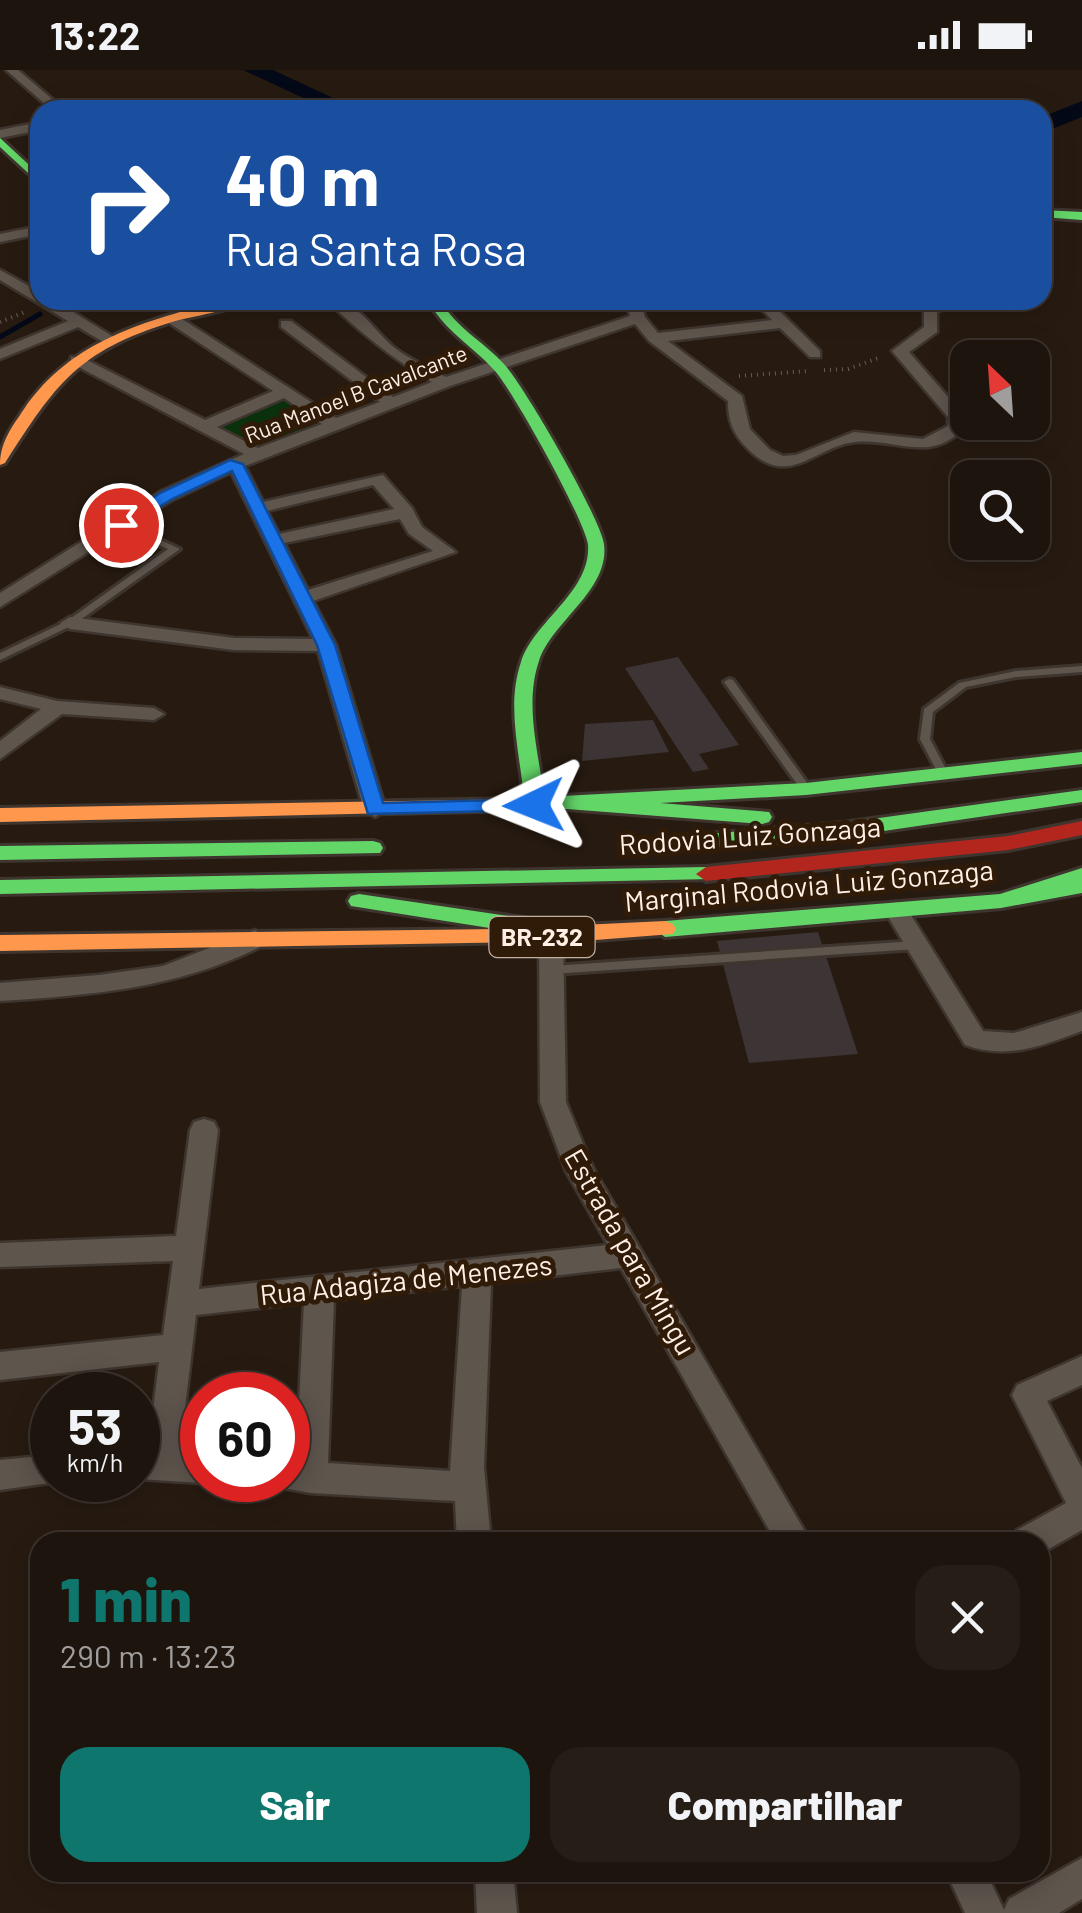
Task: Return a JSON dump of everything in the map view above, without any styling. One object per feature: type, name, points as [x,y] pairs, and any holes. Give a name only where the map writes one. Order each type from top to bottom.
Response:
[{"type":"main road","points":[[0,138],[30,140]]},
{"type":"main road","points":[[0,138],[30,170]]},
{"type":"main road","points":[[1052,214],[1082,216]]},
{"type":"main road","points":[[164,310],[174,320]]},
{"type":"main road","points":[[3,449],[54,381],[76,360],[112,341],[206,310]]},
{"type":"main road","points":[[438,310],[441,318],[497,365],[513,384],[592,528],[598,554],[594,571],[548,626],[528,665],[534,805]]},
{"type":"main road","points":[[0,815],[573,804],[806,789],[1082,758]]},
{"type":"main road","points":[[573,804],[833,819],[1082,788]]},
{"type":"main road","name":"Rodovia Luiz Gonzaga","points":[[629,845],[688,844],[933,820],[1082,796]]},
{"type":"main road","name":"Rodovia Luiz Gonzaga","points":[[9,886],[690,876],[1008,842],[1082,828]]},
{"type":"main road","points":[[0,853],[393,848]]},
{"type":"main road","points":[[1001,901],[1082,875]]},
{"type":"main road","points":[[9,886],[342,899],[584,935]]},
{"type":"main road","name":"Marginal Rodovia Luiz Gonzaga","points":[[0,944],[146,936],[552,937],[1001,901],[1082,886]]},
{"type":"street","points":[[12,70],[46,100]]},
{"type":"street","points":[[0,138],[30,129]]},
{"type":"street","points":[[0,222],[18,235]]},
{"type":"street","points":[[0,238],[30,232]]},
{"type":"street","points":[[0,274],[30,292]]},
{"type":"street","points":[[58,310],[112,341]]},
{"type":"street","points":[[349,310],[391,352],[444,383]]},
{"type":"street","points":[[636,310],[654,338],[736,399],[736,420],[758,448],[777,460],[806,458],[854,438],[915,448],[956,428],[956,416],[900,352],[932,329],[926,314],[934,310]]},
{"type":"street","points":[[770,310],[816,354]]},
{"type":"street","name":"Rua Manoel B Cavalcante","points":[[0,602],[166,496],[257,454],[444,383],[638,318]]},
{"type":"street","points":[[174,320],[337,426]]},
{"type":"street","points":[[0,354],[78,322]]},
{"type":"street","points":[[654,338],[782,323]]},
{"type":"street","points":[[286,324],[393,404]]},
{"type":"street","points":[[76,360],[257,454]]},
{"type":"street","points":[[203,427],[283,393]]},
{"type":"street","points":[[236,464],[326,645],[375,810]]},
{"type":"street","points":[[258,508],[377,479],[406,512],[415,530],[444,548],[445,555],[302,598]]},
{"type":"street","points":[[274,540],[406,512]]},
{"type":"street","points":[[70,622],[234,644],[326,645]]},
{"type":"street","points":[[0,693],[57,707],[154,714]]},
{"type":"street","points":[[0,752],[57,707]]},
{"type":"street","points":[[896,910],[974,1038],[989,1045],[1007,1045],[1082,1020]]},
{"type":"street","name":"Estrada para Mingu","points":[[552,937],[554,1102],[580,1171],[788,1532]]},
{"type":"street","points":[[0,992],[113,983],[192,970],[255,939]]},
{"type":"street","points":[[160,1419],[176,1347],[204,1130]]},
{"type":"street","points":[[0,1255],[189,1248]]},
{"type":"street","name":"Rua Adagiza de Menezes","points":[[182,1304],[630,1255]]},
{"type":"street","points":[[473,1532],[469,1471],[477,1274]]},
{"type":"street","points":[[310,1379],[320,1290]]},
{"type":"street","points":[[0,1366],[176,1347]]},
{"type":"street","points":[[1082,1370],[1028,1395],[1082,1502]]},
{"type":"street","points":[[310,1478],[450,1487],[469,1471]]},
{"type":"street","points":[[0,1475],[30,1472]]},
{"type":"street","points":[[1047,1532],[1082,1512]]},
{"type":"street","points":[[1023,1913],[1082,1876]]},
{"type":"street","points":[[495,1882],[497,1913]]},
{"type":"street","points":[[971,1882],[986,1913]]},
{"type":"lane","points":[[0,657],[70,622],[175,549],[121,525]]},
{"type":"lane","points":[[945,776],[925,740],[928,711],[964,684],[1016,674],[1082,669]]},
{"type":"lane","points":[[729,682],[806,789]]},
{"type":"lane","points":[[552,970],[916,945]]},
{"type":"green space","points":[[284,396],[331,425],[259,452],[212,428]]},
{"type":"building","points":[[678,657],[739,745],[699,754],[709,769],[693,772],[625,668]]},
{"type":"building","points":[[653,720],[669,752],[582,761],[585,724]]},
{"type":"building","points":[[818,932],[858,1054],[749,1063],[717,941]]},
{"type":"waterway","points":[[254,70],[324,100]]},
{"type":"waterway","points":[[1052,122],[1082,108]]},
{"type":"waterway","points":[[0,337],[40,314]]},
{"type":"traffic: fast","points":[[0,141],[30,171]]},
{"type":"traffic: fast","points":[[1052,214],[1082,216]]},
{"type":"traffic: fast","points":[[439,310],[507,376],[556,461],[596,544],[589,576],[537,646],[526,678],[525,733],[535,805]]},
{"type":"traffic: fast","points":[[518,805],[806,789],[1082,758]]},
{"type":"traffic: fast","points":[[657,845],[843,830],[1082,796]]},
{"type":"traffic: fast","points":[[573,804],[762,817]]},
{"type":"traffic: fast","points":[[0,853],[373,848]]},
{"type":"traffic: fast","points":[[0,887],[706,874]]},
{"type":"traffic: fast","points":[[1001,901],[1082,875]]},
{"type":"traffic: fast","points":[[665,929],[1001,901],[1082,886]]},
{"type":"traffic: fast","points":[[359,901],[584,935]]},
{"type":"traffic: slow","points":[[0,460],[44,392],[81,357],[123,334],[203,310]]},
{"type":"traffic: slow","points":[[0,815],[518,805]]},
{"type":"traffic: slow","points":[[0,943],[499,936],[665,929]]},
{"type":"traffic: jam","points":[[706,874],[1008,843],[1082,828]]},
{"type":"route","points":[[121,525],[166,496],[236,464],[326,645],[375,810],[534,805]]}]
